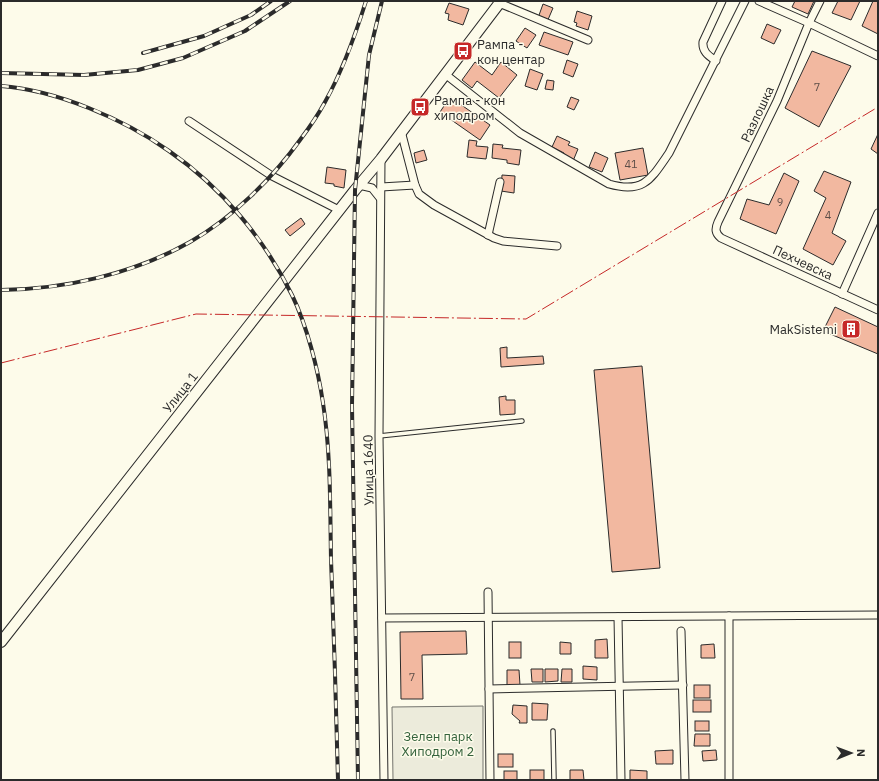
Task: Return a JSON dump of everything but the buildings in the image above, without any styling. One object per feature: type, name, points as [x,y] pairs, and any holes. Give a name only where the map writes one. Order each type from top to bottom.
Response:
[{"type":"main road","name":"Улица 1","points":[[1,642],[339,210],[381,159],[500,2]]},
{"type":"street","points":[[716,61],[704,52],[702,48],[703,42],[722,1]]},
{"type":"street","points":[[445,74],[520,132],[609,184],[630,188],[643,185],[654,175],[669,153],[745,1]]},
{"type":"street","points":[[759,1],[878,56]]},
{"type":"street","name":"Разлошка","points":[[718,235],[716,230],[718,222],[777,100],[809,23],[820,1]]},
{"type":"street","points":[[500,2],[588,40]]},
{"type":"street","points":[[188,121],[272,176],[339,210]]},
{"type":"street","points":[[401,131],[414,185],[419,194],[434,205],[488,235],[503,241],[557,246]]},
{"type":"street","name":"Улица 1640","points":[[381,159],[379,436],[384,780]]},
{"type":"street","points":[[488,235],[500,182]]},
{"type":"street","points":[[359,185],[372,188],[380,198]]},
{"type":"street","points":[[380,187],[414,185]]},
{"type":"street","points":[[842,294],[878,213]]},
{"type":"street","name":"Пехчевска","points":[[718,235],[878,310]]},
{"type":"street","points":[[488,592],[490,780]]},
{"type":"street","points":[[382,618],[878,615]]},
{"type":"street","points":[[729,616],[729,780]]},
{"type":"street","points":[[618,617],[621,780]]},
{"type":"street","points":[[681,631],[685,780]]},
{"type":"street","points":[[489,689],[682,685]]},
{"type":"lane","points":[[379,436],[522,421]]},
{"type":"lane","points":[[553,731],[554,780]]},
{"type":"green space","name":"Зелен парк Хиподром 2","points":[[483,706],[483,780],[393,780],[392,707]]},
{"type":"railway","points":[[143,53],[204,36],[251,15],[271,1]]},
{"type":"railway","points":[[1,73],[84,75],[138,70],[183,58],[245,31],[290,1]]},
{"type":"railway","points":[[1,290],[50,287],[98,278],[122,271],[146,263],[190,242],[221,221],[250,197],[277,169],[313,121],[322,107],[343,65],[366,1]]},
{"type":"railway","points":[[358,780],[352,406],[355,190],[369,55],[382,1]]},
{"type":"railway","points":[[1,86],[44,93],[89,108],[132,128],[169,151],[206,181],[240,215],[268,254],[292,295],[307,334],[315,362],[326,422],[330,481],[338,780]]},
{"type":"power","points":[[1,363],[196,314],[526,319],[878,107]]},
{"type":"place","name":"Рампа - кон центар","points":[[463,51]]},
{"type":"place","name":"Рампа - кон хиподром","points":[[420,107]]},
{"type":"place","name":"MakSistemi","points":[[851,329]]}]
